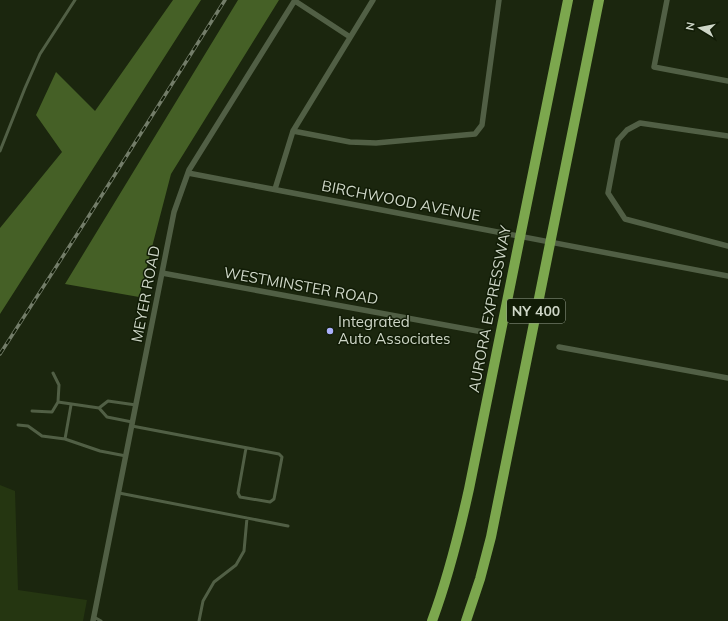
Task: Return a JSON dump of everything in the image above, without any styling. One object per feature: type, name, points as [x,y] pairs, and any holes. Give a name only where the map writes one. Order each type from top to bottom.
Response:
[{"type":"highway","name":"AURORA EXPRESSWAY","points":[[432,621],[442,594],[457,543],[469,489],[565,17],[567,0]]},
{"type":"highway","name":"NY 400","points":[[466,621],[480,579],[493,530],[599,0]]},
{"type":"street","points":[[295,0],[350,37]]},
{"type":"street","name":"MEYER ROAD","points":[[94,619],[174,212],[188,174],[295,0]]},
{"type":"street","points":[[275,189],[293,131],[373,0]]},
{"type":"street","points":[[293,131],[350,142],[376,143],[475,134],[482,125],[499,0]]},
{"type":"street","points":[[667,0],[654,68],[728,81]]},
{"type":"street","points":[[728,136],[640,123],[627,130],[618,140],[608,193],[625,219],[728,246]]},
{"type":"street","name":"BIRCHWOOD AVENUE","points":[[188,174],[275,189],[578,249],[728,276]]},
{"type":"street","name":"WESTMINSTER ROAD","points":[[162,273],[483,332]]},
{"type":"street","points":[[559,347],[728,378]]},
{"type":"lane","points":[[0,151],[40,54],[75,0]]},
{"type":"lane","points":[[32,411],[52,412],[58,402],[59,385],[53,373]]},
{"type":"lane","points":[[99,408],[108,401],[136,405]]},
{"type":"lane","points":[[58,402],[99,408],[107,417],[133,424],[279,454],[282,457],[274,499],[270,502],[240,497],[238,493],[246,448]]},
{"type":"lane","points":[[65,439],[71,404]]},
{"type":"lane","points":[[18,425],[28,426],[42,436],[65,439],[100,451],[126,456]]},
{"type":"lane","points":[[119,493],[288,526]]},
{"type":"lane","points":[[199,621],[203,601],[214,582],[236,565],[244,552],[247,518]]},
{"type":"lane","points":[[94,619],[101,621]]},
{"type":"green space","points":[[173,0],[201,0],[0,314],[0,228],[62,152],[36,115],[56,72],[95,111]]},
{"type":"green space","points":[[238,0],[279,0],[171,174],[139,297],[65,284]]},
{"type":"green space","points":[[0,485],[15,491],[18,590],[87,600],[83,621],[0,621]]},
{"type":"railway","points":[[0,354],[225,0]]},
{"type":"place","name":"Integrated Auto Associates","points":[[330,331]]}]
